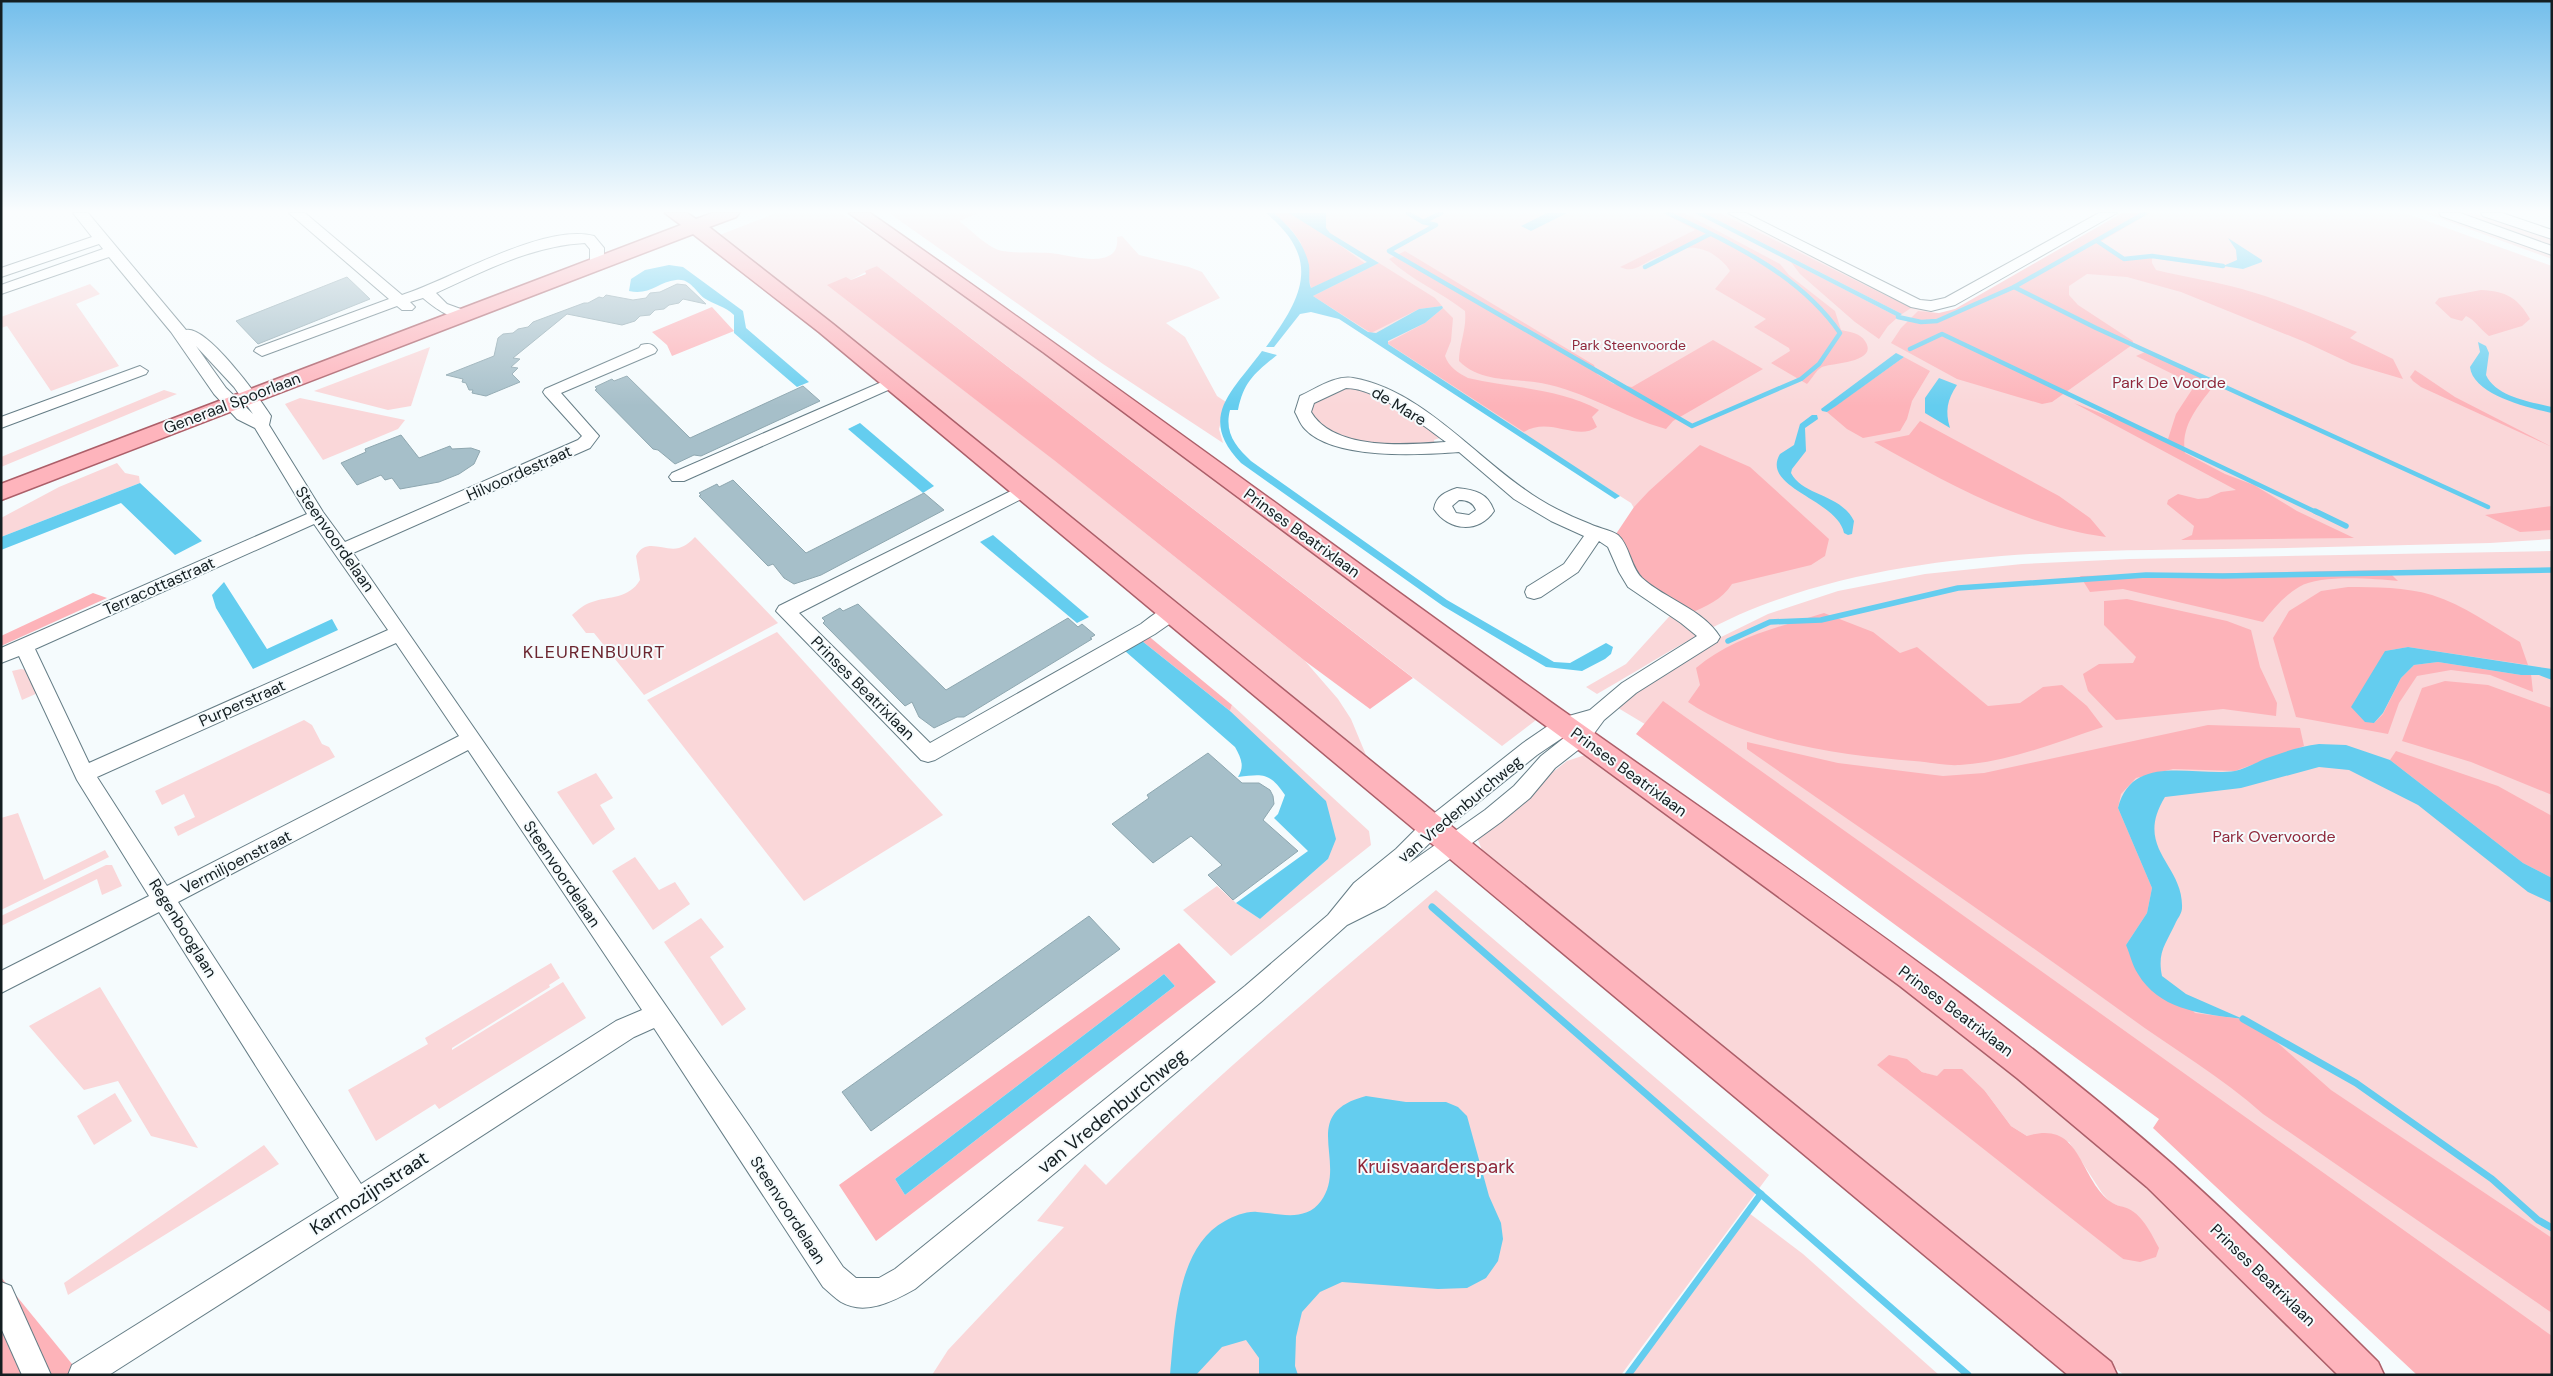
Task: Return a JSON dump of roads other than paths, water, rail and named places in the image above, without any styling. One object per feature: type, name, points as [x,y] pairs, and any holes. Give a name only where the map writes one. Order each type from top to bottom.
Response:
[{"type":"main road","name":"Generaal Spoorlaan","points":[[1,493],[442,307],[534,277]]},
{"type":"main road","name":"Generaal Spoorlaan","points":[[1,480],[73,448],[464,315],[551,277]]},
{"type":"main road","points":[[762,277],[2098,1375]]},
{"type":"main road","name":"Prinses Beatrixlaan","points":[[949,277],[1581,726],[1911,976],[2050,1084],[2159,1175],[2251,1262],[2364,1375]]},
{"type":"street","points":[[1,290],[37,277]]},
{"type":"street","name":"Steenvoordelaan","points":[[134,277],[177,329],[235,393],[243,415],[261,425],[317,516],[400,633],[470,740],[658,1015],[833,1277],[851,1292],[882,1292]]},
{"type":"street","points":[[372,277],[404,304]]},
{"type":"street","points":[[262,350],[404,304],[458,277]]},
{"type":"street","points":[[1863,277],[1916,304],[1931,306],[1950,302],[1995,277]]},
{"type":"street","points":[[426,292],[442,307],[464,315]]},
{"type":"street","name":"Hilvoordestraat","points":[[342,550],[584,444],[591,436],[551,392],[649,350],[647,348]]},
{"type":"street","points":[[1,423],[140,371]]},
{"type":"street","points":[[678,477],[892,383]]},
{"type":"street","name":"de Mare","points":[[1461,447],[1405,450],[1371,448],[1334,439],[1310,426],[1303,412],[1306,400],[1332,388],[1349,383],[1364,386],[1385,394],[1461,447],[1509,487],[1552,513],[1595,534],[1610,538],[1616,545],[1628,572],[1635,582],[1688,618],[1710,637]]},
{"type":"street","points":[[1482,502],[1509,487]]},
{"type":"street","name":"Prinses Beatrixlaan","points":[[1023,491],[786,611],[928,754],[1148,629],[1171,613]]},
{"type":"street","name":"Terracottastraat","points":[[1,656],[317,516]]},
{"type":"street","points":[[1534,592],[1571,568],[1595,534]]},
{"type":"street","name":"Purperstraat","points":[[84,774],[400,633]]},
{"type":"street","name":"van Vredenburchweg","points":[[1442,836],[1508,804],[1581,726],[1629,688],[1710,637]]},
{"type":"street","name":"Regenbooglaan","points":[[24,646],[84,774],[304,1122],[357,1202]]},
{"type":"street","name":"van Vredenburchweg","points":[[882,1292],[905,1279],[1072,1145],[1254,994],[1336,922],[1377,899],[1530,749],[1581,726]]},
{"type":"street","name":"Vermiljoenstraat","points":[[1,984],[470,740]]},
{"type":"street","name":"Karmozijnstraat","points":[[82,1375],[357,1202],[625,1029],[658,1015]]},
{"type":"street","points":[[1,1296],[37,1375]]},
{"type":"water","points":[[634,277],[697,277],[743,311],[746,328],[809,382],[797,387],[734,333],[734,315],[704,298],[689,283],[681,280],[670,281],[642,292],[636,292],[629,291],[631,279]]},
{"type":"water","points":[[1310,277],[1311,288],[1334,277],[1351,277],[1313,296],[1368,332],[1376,333],[1419,309],[1442,306],[1443,308],[1425,323],[1388,341],[1388,344],[1620,496],[1615,499],[1339,319],[1311,312],[1300,314],[1274,347],[1266,347],[1289,311],[1297,295],[1301,278]]},
{"type":"water","points":[[1820,277],[1830,277],[1902,314],[1898,317]]},
{"type":"water","points":[[2478,342],[2486,346],[2489,353],[2486,375],[2498,389],[2515,397],[2552,407],[2552,413],[2504,399],[2491,393],[2481,385],[2473,377],[2470,367],[2480,352]]},
{"type":"water","points":[[1262,351],[1277,355],[1252,378],[1240,400],[1238,410],[1230,410],[1229,418],[1230,433],[1236,445],[1251,461],[1447,600],[1554,662],[1570,663],[1606,643],[1613,647],[1611,654],[1582,671],[1546,667],[1443,606],[1241,463],[1228,447],[1222,432],[1220,418],[1231,392]]},
{"type":"water","points":[[1896,353],[1904,357],[1827,412],[1822,411],[1821,409]]},
{"type":"water","points":[[1939,378],[1957,385],[1948,406],[1950,428],[1925,413],[1925,398]]},
{"type":"water","points":[[1812,415],[1817,415],[1818,419],[1805,428],[1806,451],[1791,473],[1804,486],[1832,500],[1848,512],[1854,521],[1852,534],[1844,533],[1838,521],[1828,511],[1790,485],[1781,476],[1777,466],[1780,454],[1794,445],[1800,424]]},
{"type":"water","points":[[860,423],[934,486],[923,493],[848,429]]},
{"type":"water","points":[[140,483],[202,541],[175,555],[121,503],[1,550],[1,537]]},
{"type":"water","points":[[993,535],[1089,617],[1077,623],[980,542]]},
{"type":"water","points":[[224,582],[267,649],[332,619],[338,630],[253,669],[216,608],[212,595]]},
{"type":"water","points":[[1142,641],[1230,711],[1326,801],[1336,839],[1328,859],[1260,919],[1236,903],[1308,851],[1274,818],[1278,814],[1285,795],[1270,778],[1265,776],[1238,777],[1241,762],[1235,747],[1125,651]]},
{"type":"water","points":[[2408,647],[2552,669],[2552,680],[2539,675],[2521,675],[2438,662],[2414,665],[2401,678],[2383,713],[2374,723],[2365,722],[2351,707],[2385,651]]},
{"type":"water","points":[[2319,744],[2346,745],[2390,760],[2523,863],[2552,878],[2552,903],[2528,892],[2418,805],[2349,770],[2319,767],[2241,788],[2165,797],[2157,815],[2154,830],[2162,856],[2176,879],[2181,893],[2182,908],[2162,954],[2162,976],[2186,994],[2243,1019],[2198,1012],[2171,1003],[2158,996],[2138,974],[2126,945],[2147,913],[2152,888],[2118,808],[2125,791],[2136,779],[2150,773],[2166,771],[2235,771],[2286,751]]},
{"type":"water","points":[[1164,974],[1175,986],[905,1195],[895,1179]]},
{"type":"water","points":[[1366,1096],[1406,1102],[1446,1102],[1458,1107],[1467,1116],[1489,1196],[1501,1223],[1503,1239],[1498,1261],[1486,1278],[1467,1288],[1438,1289],[1342,1282],[1320,1292],[1302,1312],[1296,1337],[1295,1366],[1298,1375],[1259,1375],[1259,1358],[1246,1340],[1222,1347],[1196,1375],[1170,1375],[1181,1289],[1187,1268],[1196,1249],[1209,1233],[1225,1221],[1236,1216],[1253,1212],[1291,1215],[1307,1212],[1315,1208],[1321,1201],[1328,1186],[1330,1171],[1329,1127],[1334,1115],[1345,1104]]},
{"type":"waterway","points":[[1434,277],[1692,426],[1801,379],[1819,364],[1840,333],[1823,312],[1784,277]]},
{"type":"waterway","points":[[2014,287],[2031,277]]},
{"type":"waterway","points":[[1898,317],[1921,322],[1937,321],[2014,287]]},
{"type":"waterway","points":[[2014,287],[2096,328],[2488,507]]},
{"type":"waterway","points":[[1910,349],[1942,334],[2318,513]]},
{"type":"waterway","points":[[2315,511],[2346,526]]},
{"type":"waterway","points":[[1728,641],[1770,622],[1821,620],[1958,588],[2146,575],[2223,576],[2552,570]]},
{"type":"waterway","points":[[1432,907],[1761,1194]]},
{"type":"waterway","points":[[2243,1019],[2356,1083],[2492,1179],[2538,1220],[2552,1228]]},
{"type":"waterway","points":[[1628,1375],[1761,1194]]},
{"type":"waterway","points":[[1761,1194],[1968,1375]]},
{"type":"district","name":"KLEURENBUURT","points":[[594,652]]},
{"type":"park label","name":"Park Steenvoorde","points":[[1629,345]]},
{"type":"park label","name":"Park De Voorde","points":[[2169,382]]},
{"type":"park label","name":"Park Overvoorde","points":[[2274,836]]},
{"type":"park label","name":"Kruisvaarderspark","points":[[1436,1166]]}]
